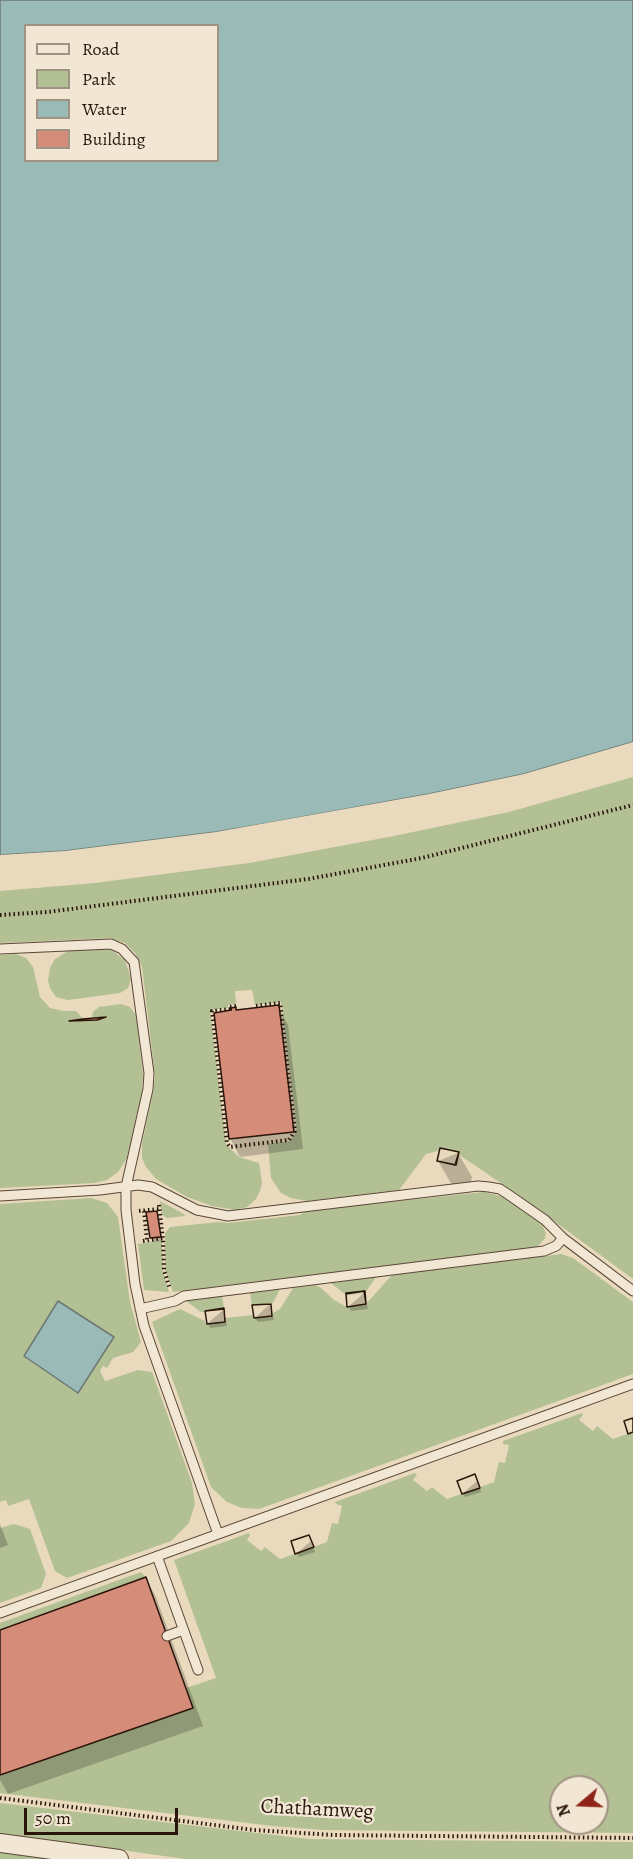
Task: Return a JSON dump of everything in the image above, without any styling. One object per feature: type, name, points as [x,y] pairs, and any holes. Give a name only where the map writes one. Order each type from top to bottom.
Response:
[{"type":"street","points":[[0,1843],[119,1859]]},
{"type":"lane","points":[[0,949],[111,944],[123,948],[134,962],[149,1079],[126,1187],[126,1219],[140,1309],[218,1534]]},
{"type":"lane","points":[[0,1197],[138,1185],[157,1190],[196,1210],[228,1216],[478,1186],[489,1187],[500,1189],[545,1220],[563,1238],[633,1291]]},
{"type":"lane","points":[[140,1309],[175,1301],[184,1296],[544,1251],[556,1246],[563,1238]]},
{"type":"lane","points":[[0,1613],[633,1384]]},
{"type":"lane","points":[[157,1556],[198,1670]]},
{"type":"lane","points":[[167,1636],[183,1630]]},
{"type":"path","points":[[0,915],[47,912],[308,879],[422,858],[633,805]]},
{"type":"path","points":[[236,1006],[212,1011],[227,1143],[230,1146],[289,1140],[295,1131],[280,1003],[255,1006]]},
{"type":"path","points":[[157,1190],[164,1240],[164,1270],[175,1301]]},
{"type":"path","points":[[144,1211],[147,1240]]},
{"type":"path","name":"Chathamweg","points":[[0,1798],[254,1830],[333,1835],[633,1838]]},
{"type":"green space","points":[[633,777],[633,1279],[458,1152],[440,1148],[438,1151],[426,1154],[399,1190],[307,1201],[291,1198],[281,1193],[271,1178],[268,1144],[290,1141],[297,1131],[281,1002],[255,1005],[252,990],[235,991],[236,1004],[228,1005],[228,1008],[210,1010],[226,1144],[239,1157],[259,1163],[262,1183],[260,1191],[256,1199],[247,1207],[235,1210],[212,1206],[187,1197],[156,1179],[142,1158],[142,1144],[155,1075],[142,967],[135,953],[125,943],[110,938],[0,943],[0,891],[95,883],[249,863],[509,812]]},
{"type":"green space","points":[[110,949],[125,960],[131,979],[128,988],[120,993],[68,1000],[56,997],[48,981],[50,968],[55,959],[68,951]]},
{"type":"green space","points":[[16,954],[26,958],[33,967],[40,997],[50,1008],[76,1011],[83,1019],[92,1018],[93,1012],[99,1007],[121,1004],[130,1007],[136,1015],[143,1074],[142,1091],[127,1158],[118,1172],[107,1180],[95,1183],[0,1188],[0,955]]},
{"type":"green space","points":[[484,1192],[504,1197],[542,1224],[546,1233],[540,1244],[536,1247],[173,1292],[165,1269],[165,1233],[170,1227],[300,1215],[304,1212],[323,1209]]},
{"type":"green space","points":[[91,1198],[107,1203],[118,1217],[130,1302],[141,1342],[133,1352],[113,1358],[107,1368],[103,1366],[100,1371],[105,1381],[138,1370],[152,1372],[192,1483],[195,1504],[189,1523],[171,1541],[67,1578],[55,1571],[29,1499],[8,1506],[6,1500],[0,1502],[0,1204]]},
{"type":"green space","points":[[160,1201],[185,1216],[167,1218],[162,1215]]},
{"type":"green space","points":[[162,1240],[163,1271],[169,1292],[144,1290],[138,1244]]},
{"type":"green space","points":[[561,1254],[573,1258],[633,1302],[633,1374],[259,1509],[242,1508],[227,1502],[211,1487],[152,1322],[180,1309],[205,1321],[206,1324],[225,1322],[225,1318],[253,1315],[254,1318],[273,1316],[293,1288],[315,1285],[347,1307],[365,1305],[392,1275]]},
{"type":"green space","points":[[376,1277],[365,1293],[346,1295],[331,1283]]},
{"type":"green space","points":[[280,1289],[273,1303],[252,1305],[250,1293]]},
{"type":"green space","points":[[222,1296],[224,1308],[205,1312],[201,1312],[186,1301]]},
{"type":"green space","points":[[582,1413],[579,1420],[593,1431],[597,1426],[613,1439],[633,1432],[633,1833],[609,1833],[609,1775],[549,1775],[549,1832],[323,1830],[272,1826],[0,1793],[0,1775],[193,1708],[186,1688],[216,1678],[174,1560],[249,1533],[247,1540],[261,1551],[265,1547],[280,1559],[327,1542],[332,1523],[338,1524],[342,1506],[335,1502],[415,1473],[417,1475],[413,1480],[427,1491],[432,1487],[447,1499],[494,1482],[499,1462],[505,1463],[509,1445],[503,1444],[503,1441]]},
{"type":"green space","points":[[14,1524],[30,1529],[46,1574],[41,1588],[0,1603],[0,1528]]},
{"type":"green space","points":[[141,1572],[146,1577],[0,1630],[0,1623]]},
{"type":"green space","points":[[0,1803],[309,1839],[633,1842],[633,1859],[185,1859],[0,1833]]},
{"type":"green space","points":[[0,1852],[50,1859],[0,1859]]},
{"type":"water","points":[[0,0],[633,0],[633,742],[524,774],[429,794],[216,832],[65,851],[0,855]]},
{"type":"water","points":[[58,1301],[114,1337],[78,1393],[24,1356]]},
{"type":"pier","points":[[633,742],[633,745],[524,777],[430,797],[216,835],[66,854],[0,858],[0,855],[65,851],[216,832],[429,794],[524,774]]},
{"type":"building","points":[[279,1005],[294,1132],[229,1139],[214,1013],[236,1007],[236,1010]]},
{"type":"building","points":[[106,1017],[97,1020],[69,1021],[83,1019]]},
{"type":"building","points":[[440,1148],[459,1152],[456,1165],[437,1161]]},
{"type":"building","points":[[440,1148],[459,1152],[455,1165],[437,1161]]},
{"type":"building","points":[[157,1211],[161,1237],[150,1238],[146,1212]]},
{"type":"building","points":[[364,1291],[366,1304],[347,1307],[346,1294]]},
{"type":"building","points":[[365,1291],[366,1304],[347,1307],[346,1293]]},
{"type":"building","points":[[271,1304],[272,1316],[254,1318],[252,1305]]},
{"type":"building","points":[[271,1304],[272,1316],[254,1318],[252,1305]]},
{"type":"building","points":[[224,1308],[225,1322],[207,1324],[205,1311]]},
{"type":"building","points":[[224,1309],[225,1322],[207,1324],[205,1311]]},
{"type":"building","points":[[633,1418],[633,1432],[628,1434],[624,1421]]},
{"type":"building","points":[[633,1418],[633,1432],[628,1434],[624,1421]]},
{"type":"building","points":[[475,1474],[480,1488],[462,1494],[457,1481]]},
{"type":"building","points":[[475,1474],[480,1488],[462,1494],[457,1481]]},
{"type":"building","points":[[309,1535],[314,1547],[295,1554],[291,1541]]},
{"type":"building","points":[[309,1535],[314,1547],[295,1554],[291,1541]]},
{"type":"building","points":[[146,1577],[193,1708],[0,1775],[0,1630]]}]
